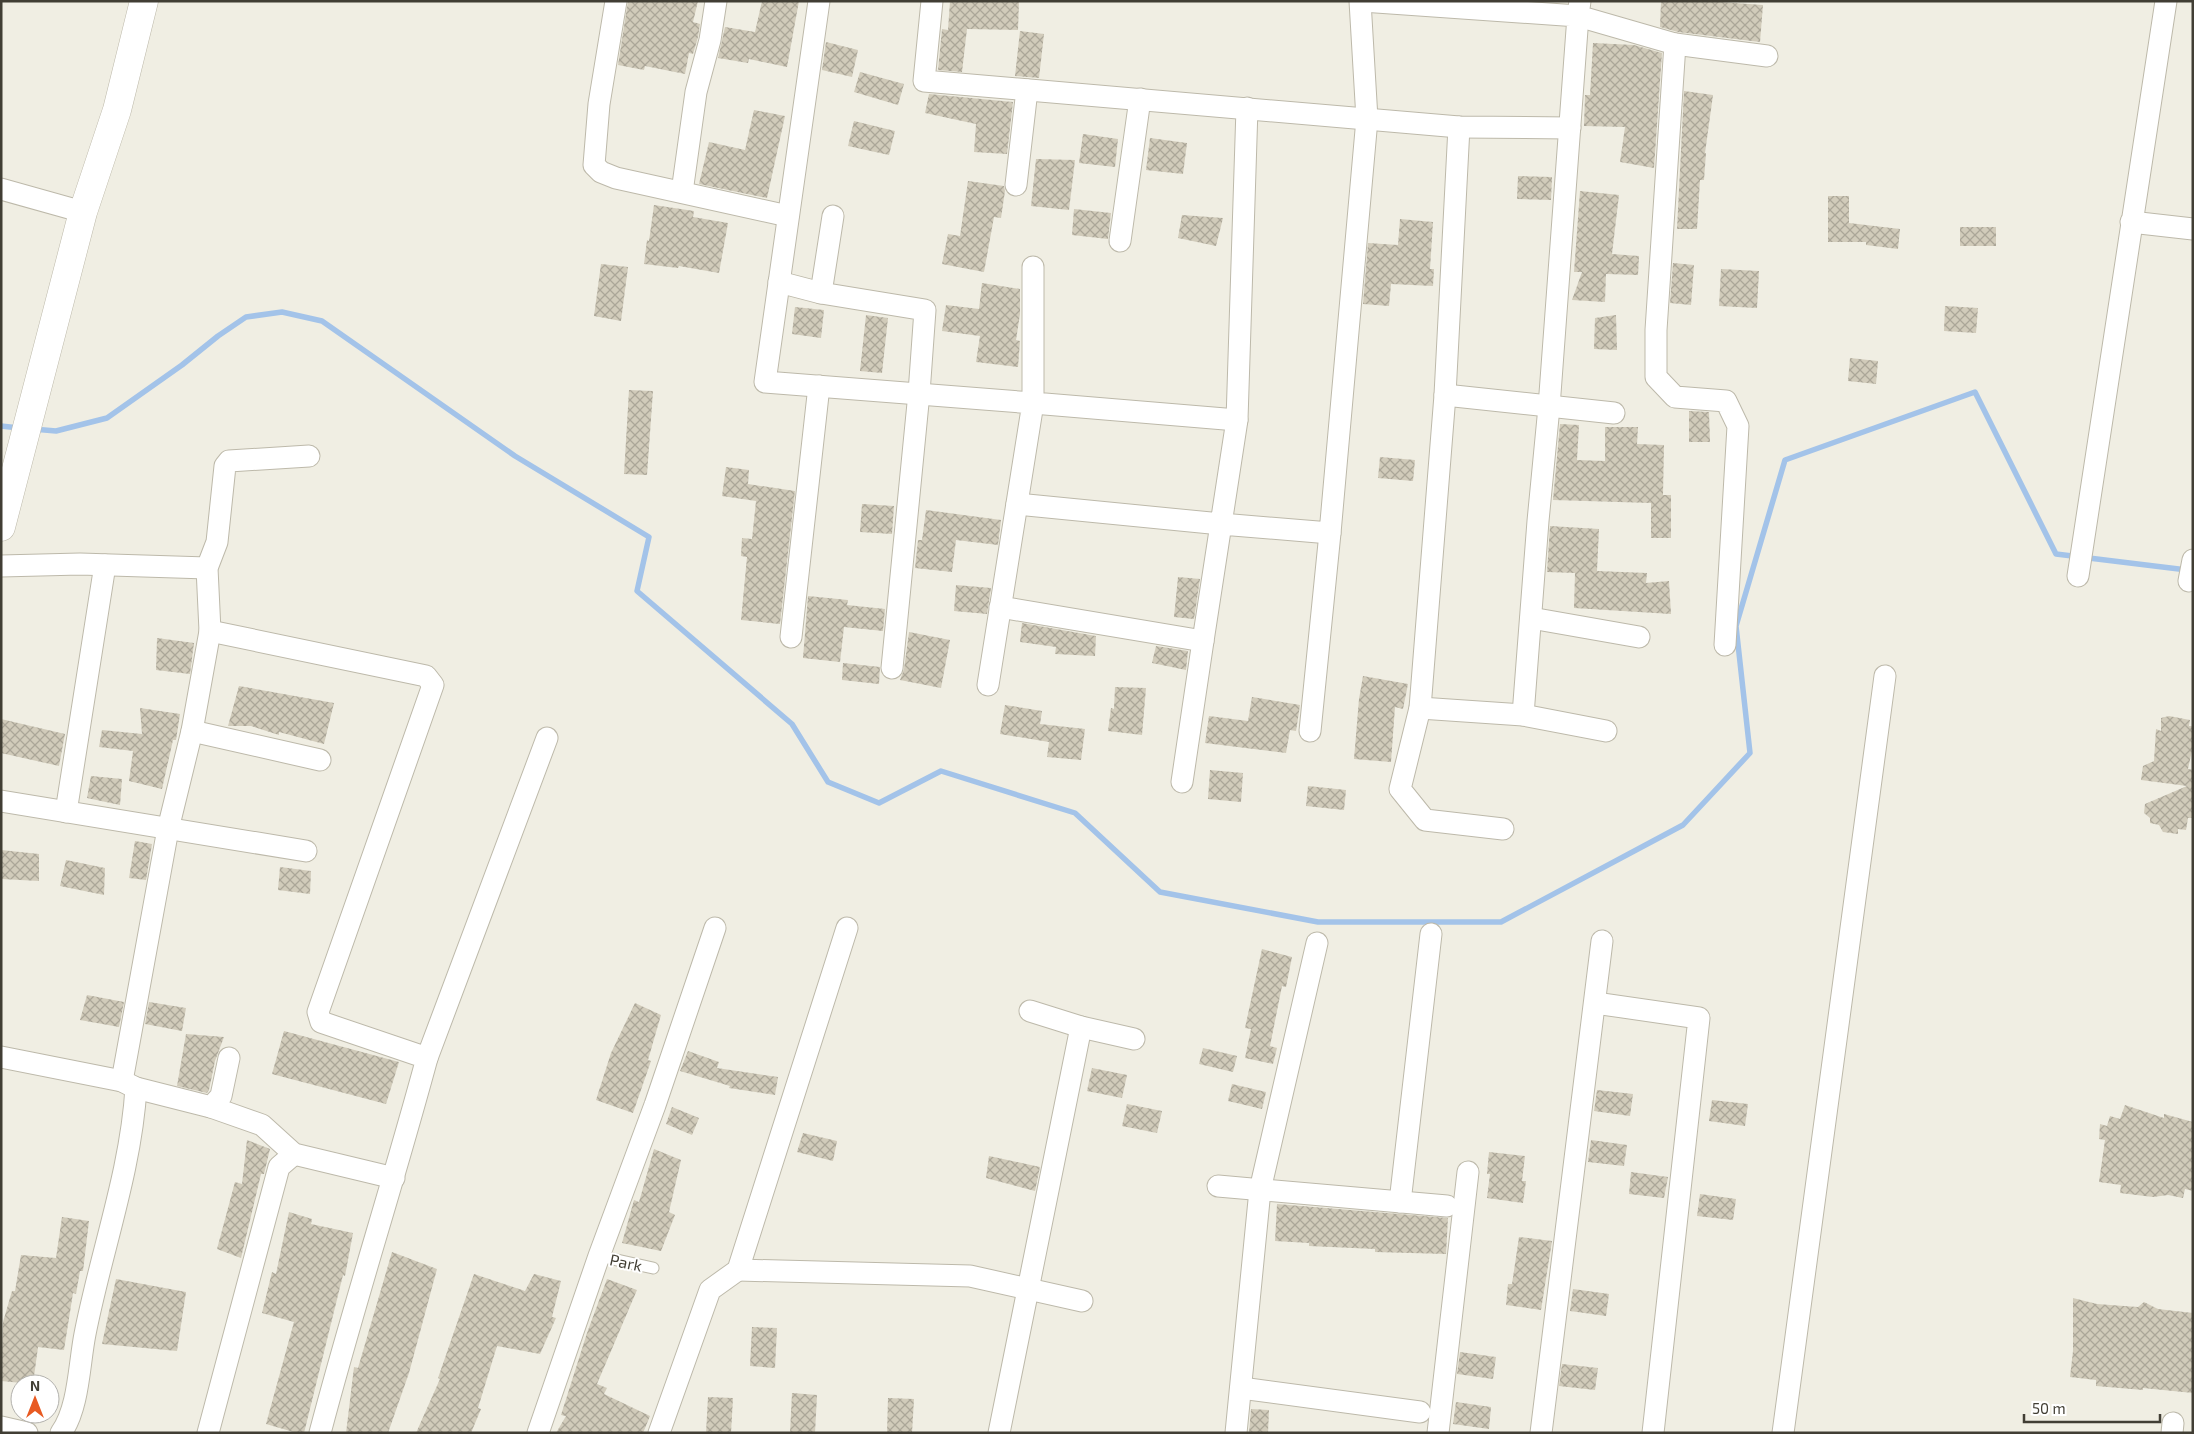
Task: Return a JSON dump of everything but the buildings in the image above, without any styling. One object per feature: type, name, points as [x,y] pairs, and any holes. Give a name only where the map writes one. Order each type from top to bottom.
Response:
[{"type":"street","points":[[1,526],[83,212],[117,110],[144,1]]},
{"type":"street","points":[[616,1],[600,104],[594,165],[601,172],[616,178],[788,216]]},
{"type":"street","points":[[682,192],[696,92],[710,40],[716,1]]},
{"type":"street","points":[[819,1],[765,382],[1237,420]]},
{"type":"street","points":[[932,1],[924,81],[1459,127],[1570,128]]},
{"type":"street","points":[[1310,731],[1330,533],[1367,119],[1361,1],[1579,9],[1676,44],[1767,56]]},
{"type":"street","points":[[2078,576],[2166,1]]},
{"type":"street","points":[[1523,715],[1549,407],[1579,9]]},
{"type":"street","points":[[1676,44],[1656,330],[1656,377],[1676,397],[1726,401],[1738,426],[1725,645]]},
{"type":"street","points":[[1016,185],[1027,90]]},
{"type":"street","points":[[1120,240],[1140,99]]},
{"type":"street","points":[[1182,782],[1237,420],[1246,108]]},
{"type":"street","points":[[1459,127],[1445,395],[1420,708],[1400,789],[1425,820],[1503,829]]},
{"type":"street","points":[[1,188],[83,212]]},
{"type":"street","points":[[821,294],[833,216]]},
{"type":"street","points":[[2131,222],[2193,230]]},
{"type":"street","points":[[988,685],[1033,404],[1033,266]]},
{"type":"street","points":[[779,282],[821,294],[925,310],[919,393],[892,668]]},
{"type":"street","points":[[791,637],[819,386]]},
{"type":"street","points":[[1445,395],[1614,413]]},
{"type":"street","points":[[61,1433],[71,1412],[85,1334],[132,1131],[129,1084],[168,829],[192,731],[210,631],[207,568],[217,542],[225,466],[229,461],[309,456]]},
{"type":"street","points":[[1017,504],[1330,533]]},
{"type":"street","points":[[2190,581],[2193,560]]},
{"type":"street","points":[[1,566],[105,565],[207,568]]},
{"type":"street","points":[[66,812],[105,565]]},
{"type":"street","points":[[1000,608],[1203,641]]},
{"type":"street","points":[[1530,618],[1639,636]]},
{"type":"street","points":[[210,631],[426,676],[433,686],[318,1012],[321,1022],[427,1058]]},
{"type":"street","points":[[1783,1433],[1885,676]]},
{"type":"street","points":[[1420,708],[1523,715],[1606,731]]},
{"type":"street","points":[[192,731],[320,760]]},
{"type":"street","points":[[320,1433],[341,1352],[394,1178],[427,1058],[547,738]]},
{"type":"street","points":[[1,801],[306,851]]},
{"type":"street","points":[[538,1433],[716,928]]},
{"type":"street","points":[[659,1433],[710,1290],[738,1270],[847,928]]},
{"type":"street","points":[[1400,1202],[1431,934]]},
{"type":"street","points":[[1541,1433],[1602,942]]},
{"type":"street","points":[[1236,1433],[1260,1190],[1317,943]]},
{"type":"street","points":[[1595,1003],[1699,1018],[1653,1433]]},
{"type":"street","points":[[1030,1011],[1081,1027],[1134,1039]]},
{"type":"street","points":[[999,1433],[1081,1027]]},
{"type":"street","points":[[1,1058],[129,1084],[210,1107],[262,1125],[294,1154],[394,1178]]},
{"type":"street","points":[[210,1107],[221,1096],[229,1058]]},
{"type":"street","points":[[208,1433],[279,1167],[294,1154]]},
{"type":"street","points":[[1438,1433],[1468,1172]]},
{"type":"street","points":[[1218,1186],[1447,1206]]},
{"type":"street","points":[[738,1270],[970,1276],[1082,1301]]},
{"type":"street","points":[[1241,1388],[1420,1412]]},
{"type":"street","points":[[1,1427],[28,1433]]},
{"type":"lane","name":"Park","points":[[599,1256],[653,1268]]},
{"type":"waterway","points":[[33,429],[56,431],[107,418],[246,317],[282,312],[322,321],[515,456],[649,537],[637,591],[792,724],[828,782],[879,803],[941,771],[1075,813],[1160,892],[1318,922],[1501,922],[1683,825],[1750,753],[1736,626],[1785,460],[1975,392],[2056,554],[2187,570]]},
{"type":"waterway","points":[[1,426],[19,428]]}]
